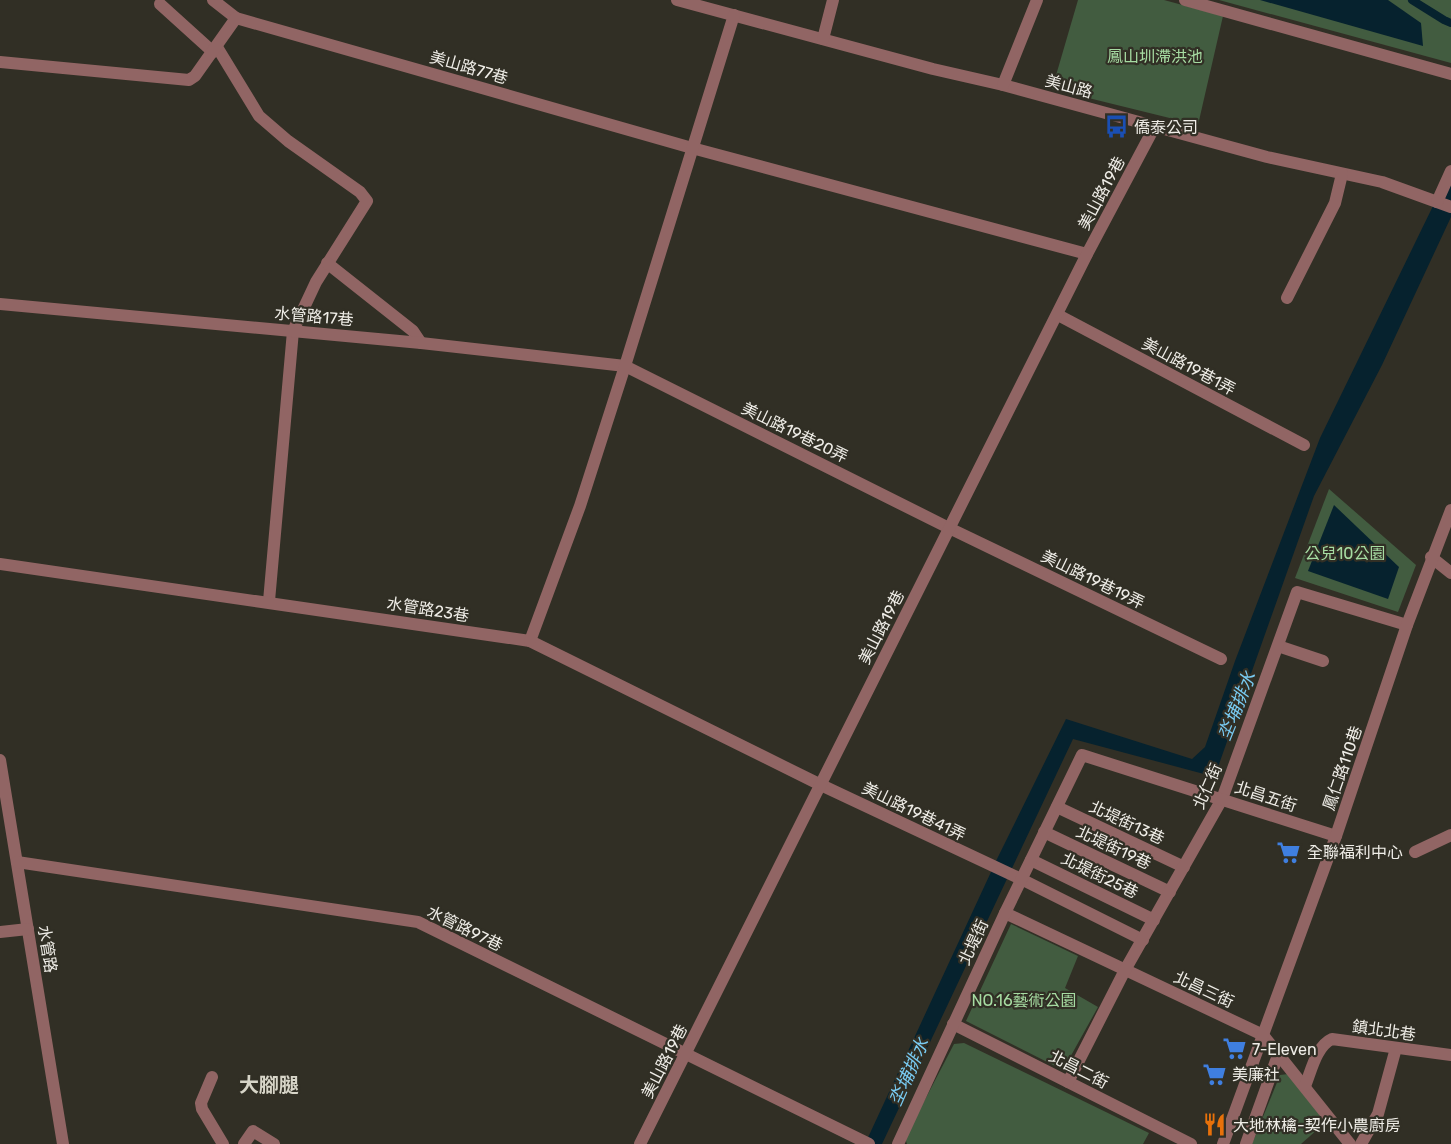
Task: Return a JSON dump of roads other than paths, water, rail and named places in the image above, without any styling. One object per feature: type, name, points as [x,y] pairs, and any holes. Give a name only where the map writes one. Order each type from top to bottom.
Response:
[{"type":"street","name":"美山路77巷","points":[[213,0],[236,18],[692,148],[1088,254]]},
{"type":"street","name":"美山路","points":[[677,0],[1003,85],[1267,158],[1382,182],[1443,204]]},
{"type":"street","points":[[823,39],[833,0]]},
{"type":"street","points":[[1003,85],[1037,0]]},
{"type":"street","points":[[1185,0],[1451,74]]},
{"type":"street","points":[[160,4],[215,49],[259,116],[288,141],[360,192],[367,201],[327,263],[293,331],[269,601]]},
{"type":"street","points":[[530,641],[580,506],[626,366],[734,15]]},
{"type":"street","points":[[0,63],[189,80],[195,76],[236,18]]},
{"type":"street","name":"美山路19巷","points":[[640,1144],[949,528],[1155,126]]},
{"type":"street","points":[[1443,204],[1451,171]]},
{"type":"street","points":[[1287,298],[1335,203],[1342,174]]},
{"type":"street","points":[[327,263],[413,331],[422,343]]},
{"type":"street","name":"水管路17巷","points":[[0,304],[422,343],[626,366]]},
{"type":"street","name":"美山路19巷1弄","points":[[1058,315],[1304,445]]},
{"type":"street","name":"美山路19巷20弄","points":[[626,366],[949,528]]},
{"type":"street","name":"鳳仁路110巷","points":[[1223,1144],[1336,836],[1431,557],[1451,510]]},
{"type":"street","name":"美山路19巷19弄","points":[[949,528],[1221,659]]},
{"type":"street","points":[[1431,557],[1451,573]]},
{"type":"street","name":"水管路23巷","points":[[0,564],[269,601],[530,641],[821,785]]},
{"type":"street","name":"北仁街","points":[[1068,1082],[1125,970],[1222,799],[1298,592],[1407,625]]},
{"type":"street","points":[[1278,646],[1323,661]]},
{"type":"street","name":"北昌五街","points":[[1082,755],[1336,836]]},
{"type":"street","name":"北堤街","points":[[898,1144],[1005,914],[1018,879],[1031,860],[1082,755]]},
{"type":"street","name":"水管路","points":[[0,760],[63,1144]]},
{"type":"street","name":"美山路19巷41弄","points":[[821,785],[1143,940]]},
{"type":"street","name":"北堤街13巷","points":[[1057,807],[1184,867]]},
{"type":"street","name":"北堤街19巷","points":[[1044,832],[1170,892]]},
{"type":"street","points":[[1415,852],[1451,835]]},
{"type":"street","name":"北堤街25巷","points":[[1031,860],[1154,920]]},
{"type":"street","name":"水管路97巷","points":[[17,862],[418,922],[866,1143]]},
{"type":"street","name":"北昌三街","points":[[1005,914],[1263,1035],[1350,1144]]},
{"type":"street","points":[[0,932],[28,929]]},
{"type":"street","name":"北昌二街","points":[[953,1024],[1191,1144]]},
{"type":"street","name":"鎮北北巷","points":[[1305,1086],[1319,1052],[1332,1039],[1451,1055]]},
{"type":"street","points":[[1361,1144],[1378,1114],[1396,1048]]},
{"type":"street","points":[[1246,1144],[1278,1055]]},
{"type":"street","points":[[212,1077],[201,1103],[202,1109],[223,1144]]},
{"type":"street","points":[[244,1144],[253,1131],[274,1144]]},
{"type":"water","points":[[1260,0],[1388,0],[1421,23],[1423,46]]},
{"type":"water","name":"坔埔排水","points":[[1451,169],[1451,217],[1382,365],[1314,496],[1218,767],[1211,773],[1204,774],[1073,739],[882,1144],[865,1144],[997,859],[1066,719],[1192,759],[1205,747],[1235,661],[1320,438]]},
{"type":"water","points":[[1334,505],[1399,567],[1388,599],[1308,571]]},
{"type":"waterway","points":[[1412,0],[1451,23]]},
{"type":"place","name":"僑泰公司","points":[[1116,127]]},
{"type":"place","name":"全聯福利中心","points":[[1289,852]]},
{"type":"place","name":"7-Eleven","points":[[1234,1049]]},
{"type":"place","name":"美廉社","points":[[1214,1074]]},
{"type":"place","name":"大地林檎-契作小農廚房","points":[[1215,1125]]},
{"type":"district","name":"大腳腿","points":[[269,1085]]},
{"type":"park label","name":"鳳山圳滯洪池","points":[[1155,56]]},
{"type":"park label","name":"公兒10公園","points":[[1345,553]]},
{"type":"park label","name":"NO.16藝術公園","points":[[1024,1000]]}]
